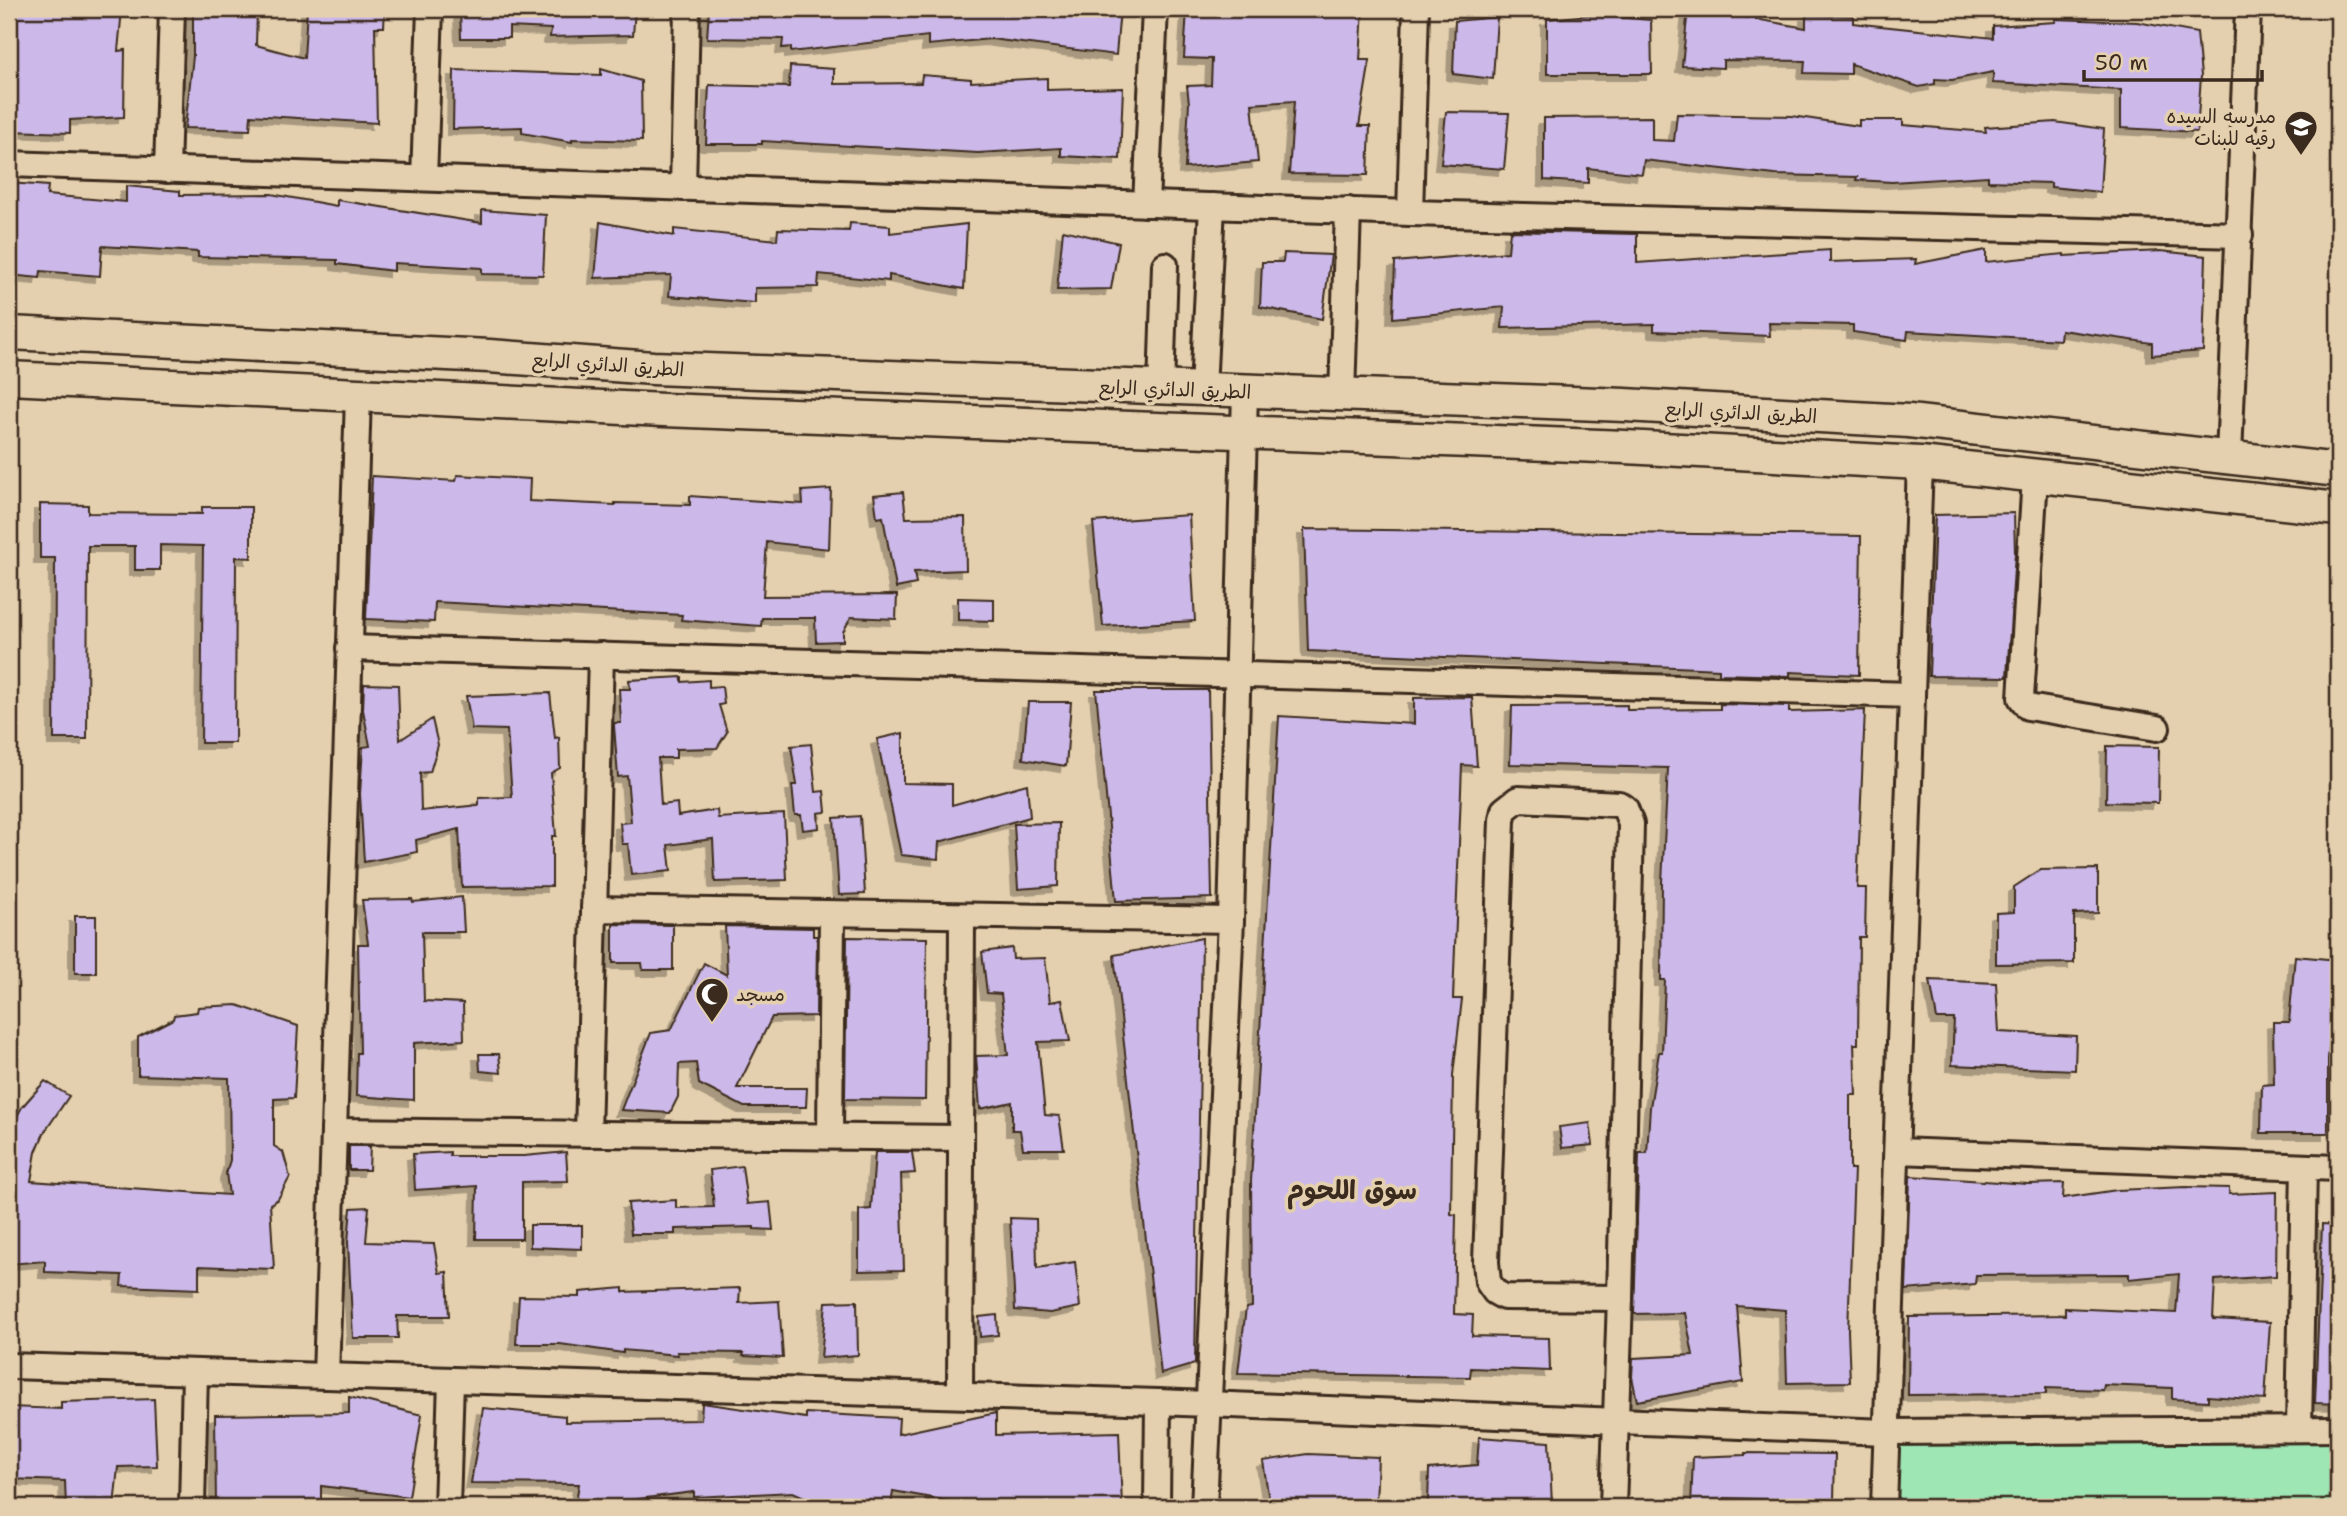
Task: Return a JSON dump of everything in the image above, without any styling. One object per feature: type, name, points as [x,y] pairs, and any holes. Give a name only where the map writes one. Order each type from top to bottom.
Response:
[{"type":"main road","name":"الطريق الدائري الرابع","points":[[9,333],[489,356],[667,368],[1625,405],[1909,421],[2338,470]]},
{"type":"main road","points":[[9,379],[358,397],[1625,447],[1920,463],[2338,509]]},
{"type":"street","points":[[167,170],[172,9]]},
{"type":"street","points":[[424,178],[430,9]]},
{"type":"street","points":[[683,188],[687,9]]},
{"type":"street","points":[[1146,204],[1154,9]]},
{"type":"street","points":[[1410,213],[1416,9]]},
{"type":"street","points":[[2229,456],[2248,9]]},
{"type":"street","points":[[9,164],[1410,213],[2240,235]]},
{"type":"street","points":[[1203,390],[1212,206]]},
{"type":"street","points":[[1342,396],[1348,211]]},
{"type":"street","points":[[1161,389],[1165,265]]},
{"type":"street","points":[[1204,1507],[1231,920],[1245,392]]},
{"type":"street","points":[[326,1376],[358,397]]},
{"type":"street","points":[[1884,1507],[1920,463]]},
{"type":"street","points":[[2035,477],[2021,698],[2028,707],[2157,728]]},
{"type":"street","points":[[349,648],[1912,695]]},
{"type":"street","points":[[588,1134],[601,655]]},
{"type":"street","points":[[1613,1507],[1620,1298],[1631,824],[1625,808],[1619,804],[1518,799],[1504,810],[1502,820],[1486,1216],[1488,1282],[1495,1292],[1504,1297],[1620,1298]]},
{"type":"street","points":[[594,909],[1231,920]]},
{"type":"street","points":[[830,1136],[832,914]]},
{"type":"street","points":[[960,1395],[962,916]]},
{"type":"street","points":[[334,1131],[961,1138]]},
{"type":"street","points":[[1897,1151],[2338,1168]]},
{"type":"street","points":[[2299,1428],[2304,1167]]},
{"type":"street","points":[[9,1366],[960,1395],[1886,1432],[2338,1429]]},
{"type":"street","points":[[192,1507],[195,1372]]},
{"type":"street","points":[[447,1507],[451,1380]]},
{"type":"street","points":[[1157,1507],[1158,1402]]},
{"type":"green space","points":[[1877,1421],[2338,1435],[2338,1507],[1873,1507]]},
{"type":"building","points":[[9,9],[122,9],[118,51],[125,50],[124,117],[70,120],[70,133],[9,131]]},
{"type":"building","points":[[193,9],[257,9],[256,45],[304,58],[307,9],[385,9],[384,27],[375,27],[377,123],[251,115],[250,130],[185,128],[193,56]]},
{"type":"building","points":[[460,9],[635,9],[633,35],[550,37],[551,29],[509,27],[509,38],[461,38]]},
{"type":"building","points":[[709,9],[1120,9],[1116,55],[991,39],[928,45],[928,36],[791,52],[791,47],[782,48],[783,39],[707,38]]},
{"type":"building","points":[[1187,9],[1363,9],[1360,60],[1370,60],[1359,126],[1370,126],[1368,175],[1289,174],[1294,101],[1252,104],[1258,162],[1185,168],[1189,103],[1187,86],[1211,85],[1212,59],[1184,58]]},
{"type":"building","points":[[1688,9],[1726,9],[1726,14],[1806,28],[1806,15],[1853,16],[1853,23],[1993,38],[1993,26],[2055,22],[2055,19],[2137,22],[2197,33],[2201,76],[2197,132],[2121,128],[2121,90],[1993,83],[1993,72],[1952,80],[1935,79],[1935,84],[1919,87],[1851,64],[1851,74],[1804,73],[1805,61],[1723,60],[1723,68],[1682,66]]},
{"type":"building","points":[[1590,15],[1651,20],[1652,74],[1547,74],[1547,19]]},
{"type":"building","points":[[1497,17],[1493,79],[1453,74],[1455,21]]},
{"type":"building","points":[[790,66],[834,69],[834,84],[921,83],[922,75],[971,79],[971,82],[1047,78],[1047,90],[1123,88],[1120,159],[1061,156],[1061,148],[978,153],[762,141],[762,144],[706,144],[709,85],[789,87]]},
{"type":"building","points":[[601,69],[641,81],[642,141],[572,139],[572,142],[522,133],[522,127],[453,129],[454,70],[601,75]]},
{"type":"building","points":[[1446,112],[1509,113],[1504,169],[1441,164]]},
{"type":"building","points":[[1677,114],[1792,116],[1859,126],[1859,120],[1903,120],[1903,125],[1986,132],[1985,127],[2055,122],[2104,129],[2100,192],[2051,187],[2051,183],[1988,181],[1988,176],[1892,182],[1856,180],[1857,177],[1775,175],[1644,160],[1642,174],[1588,168],[1588,183],[1544,180],[1544,118],[1652,117],[1652,140],[1674,141]]},
{"type":"building","points":[[9,183],[48,186],[47,195],[126,202],[126,186],[180,191],[180,195],[271,194],[337,206],[337,200],[482,223],[482,210],[546,215],[543,275],[482,274],[482,268],[394,263],[394,271],[337,264],[337,260],[198,257],[198,252],[102,246],[100,276],[41,271],[40,278],[9,275]]},
{"type":"building","points":[[600,222],[674,236],[674,229],[777,240],[778,229],[849,231],[850,223],[890,226],[890,233],[967,224],[964,289],[889,275],[889,281],[819,274],[818,287],[755,288],[755,303],[669,296],[671,275],[595,278]]},
{"type":"building","points":[[1063,230],[1119,243],[1111,289],[1057,290]]},
{"type":"building","points":[[1510,231],[1637,234],[1637,263],[1830,250],[1830,262],[1916,259],[1915,264],[1986,250],[1986,262],[2064,254],[2160,251],[2206,256],[2203,351],[2152,355],[2152,343],[2061,330],[2060,340],[1908,331],[1907,340],[1853,332],[1853,325],[1769,323],[1770,336],[1654,331],[1654,324],[1502,328],[1504,307],[1393,318],[1395,262],[1508,252]]},
{"type":"building","points":[[1284,253],[1331,255],[1322,319],[1260,307],[1262,262],[1283,262]]},
{"type":"building","points":[[457,475],[530,479],[529,501],[615,505],[690,505],[690,496],[803,504],[802,491],[831,489],[829,549],[767,542],[763,596],[897,595],[896,619],[851,617],[843,632],[843,641],[816,642],[815,618],[762,618],[761,626],[681,620],[682,615],[435,602],[434,622],[366,619],[372,476],[456,481]]},
{"type":"building","points":[[903,492],[906,518],[965,517],[966,570],[914,572],[916,584],[896,588],[883,517],[877,518],[874,495]]},
{"type":"building","points":[[40,504],[88,505],[88,513],[202,514],[202,507],[251,507],[251,558],[236,557],[235,743],[201,743],[203,546],[160,545],[160,570],[135,570],[135,546],[88,546],[87,739],[54,739],[55,558],[40,558]]},
{"type":"building","points":[[2014,513],[2015,553],[2007,677],[1929,676],[1935,515]]},
{"type":"building","points":[[1189,515],[1195,621],[1103,626],[1093,522]]},
{"type":"building","points":[[1304,529],[1861,536],[1859,675],[1790,672],[1790,676],[1719,674],[1719,669],[1308,651]]},
{"type":"building","points":[[958,598],[994,599],[994,621],[958,620]]},
{"type":"building","points":[[682,677],[682,682],[709,680],[709,687],[722,686],[724,704],[719,705],[727,732],[717,748],[676,749],[676,758],[658,758],[661,805],[677,803],[678,816],[717,810],[718,818],[784,814],[787,880],[715,882],[713,839],[668,845],[671,871],[631,875],[628,844],[622,844],[620,823],[631,822],[627,776],[618,777],[614,723],[621,723],[619,689],[630,689],[629,680]]},
{"type":"building","points":[[364,684],[398,685],[400,740],[432,719],[438,745],[430,772],[420,773],[421,811],[479,805],[479,798],[512,797],[507,730],[472,729],[466,696],[550,693],[555,738],[559,737],[560,768],[551,773],[556,836],[552,836],[552,886],[462,887],[459,829],[416,840],[417,852],[364,862],[360,794],[363,747],[370,746],[363,710]]},
{"type":"building","points":[[1096,690],[1208,690],[1212,898],[1116,901]]},
{"type":"building","points":[[1472,697],[1477,766],[1462,765],[1453,999],[1462,999],[1453,1075],[1451,1214],[1456,1215],[1454,1314],[1473,1315],[1472,1336],[1549,1338],[1550,1371],[1471,1368],[1470,1377],[1238,1373],[1246,1308],[1252,1307],[1251,1181],[1279,716],[1414,724],[1414,698]]},
{"type":"building","points":[[1028,702],[1071,702],[1066,766],[1023,759]]},
{"type":"building","points":[[1720,704],[1789,706],[1789,712],[1865,710],[1857,888],[1866,888],[1865,937],[1859,937],[1858,1044],[1854,1044],[1856,1095],[1850,1095],[1850,1169],[1854,1169],[1848,1331],[1850,1382],[1787,1383],[1785,1310],[1737,1306],[1743,1382],[1637,1401],[1632,1377],[1633,1358],[1693,1355],[1685,1313],[1634,1314],[1639,1153],[1647,1153],[1650,1107],[1659,1052],[1662,1052],[1665,980],[1661,980],[1662,882],[1668,768],[1510,764],[1512,706],[1627,705],[1627,710],[1720,709]]},
{"type":"building","points":[[903,733],[903,783],[952,784],[952,805],[1027,784],[1030,817],[939,842],[938,859],[901,855],[877,739]]},
{"type":"building","points":[[811,744],[816,792],[824,791],[826,812],[818,813],[819,828],[803,830],[801,815],[795,815],[792,785],[797,785],[791,746]]},
{"type":"building","points":[[2107,746],[2159,747],[2158,803],[2106,802]]},
{"type":"building","points":[[860,816],[865,894],[839,895],[834,818]]},
{"type":"building","points":[[1059,823],[1058,886],[1018,889],[1014,824]]},
{"type":"building","points":[[2098,869],[2098,913],[2074,914],[2074,963],[1996,964],[1996,913],[2014,912],[2014,887],[2040,870]]},
{"type":"building","points":[[462,897],[464,932],[422,932],[424,1001],[463,1003],[464,1040],[414,1043],[414,1100],[356,1096],[357,1053],[360,1053],[358,944],[368,944],[362,900],[412,899],[413,902]]},
{"type":"building","points":[[75,916],[96,916],[96,973],[75,973]]},
{"type":"building","points":[[613,924],[673,925],[673,970],[643,970],[642,963],[613,963]]},
{"type":"building","points":[[725,926],[813,928],[813,936],[817,936],[816,1016],[772,1017],[737,1088],[807,1088],[806,1107],[744,1107],[699,1084],[696,1063],[679,1064],[678,1097],[670,1113],[621,1110],[651,1033],[671,1030],[704,963],[727,975]]},
{"type":"building","points":[[847,937],[927,938],[925,1100],[845,1099]]},
{"type":"building","points":[[1202,938],[1195,1364],[1161,1374],[1114,955]]},
{"type":"building","points":[[1012,948],[1013,959],[1045,958],[1050,1002],[1062,1000],[1070,1041],[1038,1042],[1045,1115],[1059,1116],[1064,1149],[1023,1149],[1020,1130],[1012,1130],[1012,1102],[980,1109],[976,1056],[1008,1055],[1001,994],[987,993],[982,952]]},
{"type":"building","points":[[2295,956],[2338,960],[2338,1004],[2333,1003],[2328,1059],[2328,1133],[2261,1133],[2262,1085],[2274,1084],[2273,1022],[2289,1022]]},
{"type":"building","points":[[1930,980],[1996,983],[1999,1032],[2076,1036],[2075,1070],[1952,1065],[1954,1019],[1937,1019]]},
{"type":"building","points":[[237,1005],[298,1026],[294,1098],[274,1099],[274,1146],[283,1152],[290,1177],[278,1199],[270,1204],[274,1269],[199,1266],[199,1289],[121,1286],[122,1275],[45,1272],[45,1261],[9,1264],[9,1131],[22,1107],[45,1081],[69,1096],[44,1133],[36,1152],[31,1181],[229,1195],[226,1173],[230,1160],[229,1078],[138,1075],[138,1037],[173,1019],[174,1015],[197,1012],[198,1007]]},
{"type":"building","points":[[479,1054],[499,1054],[501,1073],[480,1071]]},
{"type":"building","points":[[1590,1123],[1593,1145],[1562,1148],[1559,1127]]},
{"type":"building","points":[[349,1146],[370,1146],[369,1170],[349,1170]]},
{"type":"building","points":[[450,1152],[450,1156],[524,1156],[566,1152],[568,1181],[522,1182],[522,1239],[476,1239],[477,1186],[415,1190],[413,1154]]},
{"type":"building","points":[[875,1152],[912,1152],[915,1173],[901,1174],[904,1270],[859,1271],[859,1210],[871,1209]]},
{"type":"building","points":[[742,1166],[747,1204],[770,1202],[773,1230],[754,1227],[675,1229],[675,1234],[631,1234],[628,1203],[676,1200],[676,1208],[714,1207],[710,1170]]},
{"type":"building","points":[[1910,1176],[2028,1184],[2064,1183],[2063,1198],[2117,1190],[2186,1187],[2229,1188],[2229,1194],[2277,1192],[2276,1276],[2215,1280],[2213,1319],[2270,1322],[2265,1400],[2208,1396],[2208,1401],[2172,1399],[2172,1388],[2104,1385],[2103,1390],[2046,1388],[2046,1394],[1908,1395],[1909,1317],[2065,1315],[2065,1308],[2176,1313],[2179,1274],[2129,1279],[2129,1274],[1976,1275],[1975,1284],[1906,1290]]},
{"type":"building","points":[[369,1207],[366,1242],[434,1244],[439,1273],[447,1272],[449,1316],[397,1316],[398,1338],[353,1338],[348,1242],[351,1208]]},
{"type":"building","points":[[1010,1218],[1036,1219],[1037,1268],[1075,1262],[1080,1307],[1050,1313],[1015,1310]]},
{"type":"building","points":[[2322,1224],[2338,1225],[2338,1404],[2315,1403]]},
{"type":"building","points":[[530,1225],[582,1225],[582,1249],[530,1247]]},
{"type":"building","points":[[623,1288],[623,1292],[740,1288],[739,1303],[779,1301],[783,1358],[743,1356],[744,1353],[677,1352],[678,1355],[623,1350],[623,1353],[560,1344],[516,1344],[519,1296],[580,1297],[580,1292]]},
{"type":"building","points":[[857,1301],[858,1355],[821,1358],[826,1302]]},
{"type":"building","points":[[997,1315],[998,1335],[980,1337],[979,1317]]},
{"type":"building","points":[[349,1397],[422,1415],[409,1497],[321,1486],[321,1507],[216,1507],[215,1415],[349,1413]]},
{"type":"building","points":[[154,1399],[157,1466],[118,1467],[114,1507],[66,1507],[65,1481],[9,1479],[9,1407],[61,1409],[61,1402]]},
{"type":"building","points":[[702,1403],[806,1418],[806,1413],[899,1418],[898,1434],[996,1413],[996,1435],[1119,1432],[1122,1507],[982,1507],[893,1491],[891,1507],[827,1507],[793,1492],[694,1497],[694,1492],[575,1507],[579,1484],[471,1483],[483,1408],[565,1416],[565,1422],[701,1420]]},
{"type":"building","points":[[1479,1437],[1549,1442],[1552,1505],[1428,1505],[1429,1469],[1477,1465]]},
{"type":"building","points":[[1745,1453],[1835,1454],[1834,1501],[1724,1498],[1724,1507],[1691,1507],[1693,1457]]},
{"type":"building","points":[[1308,1454],[1378,1457],[1376,1505],[1270,1507],[1263,1461]]},
{"type":"place","name":"مدرسه السيده رقيه للبنات","points":[[2301,157]]},
{"type":"place","name":"مسجد","points":[[712,1024]]},
{"type":"district","name":"سوق اللحوم","points":[[1352,1190]]}]
